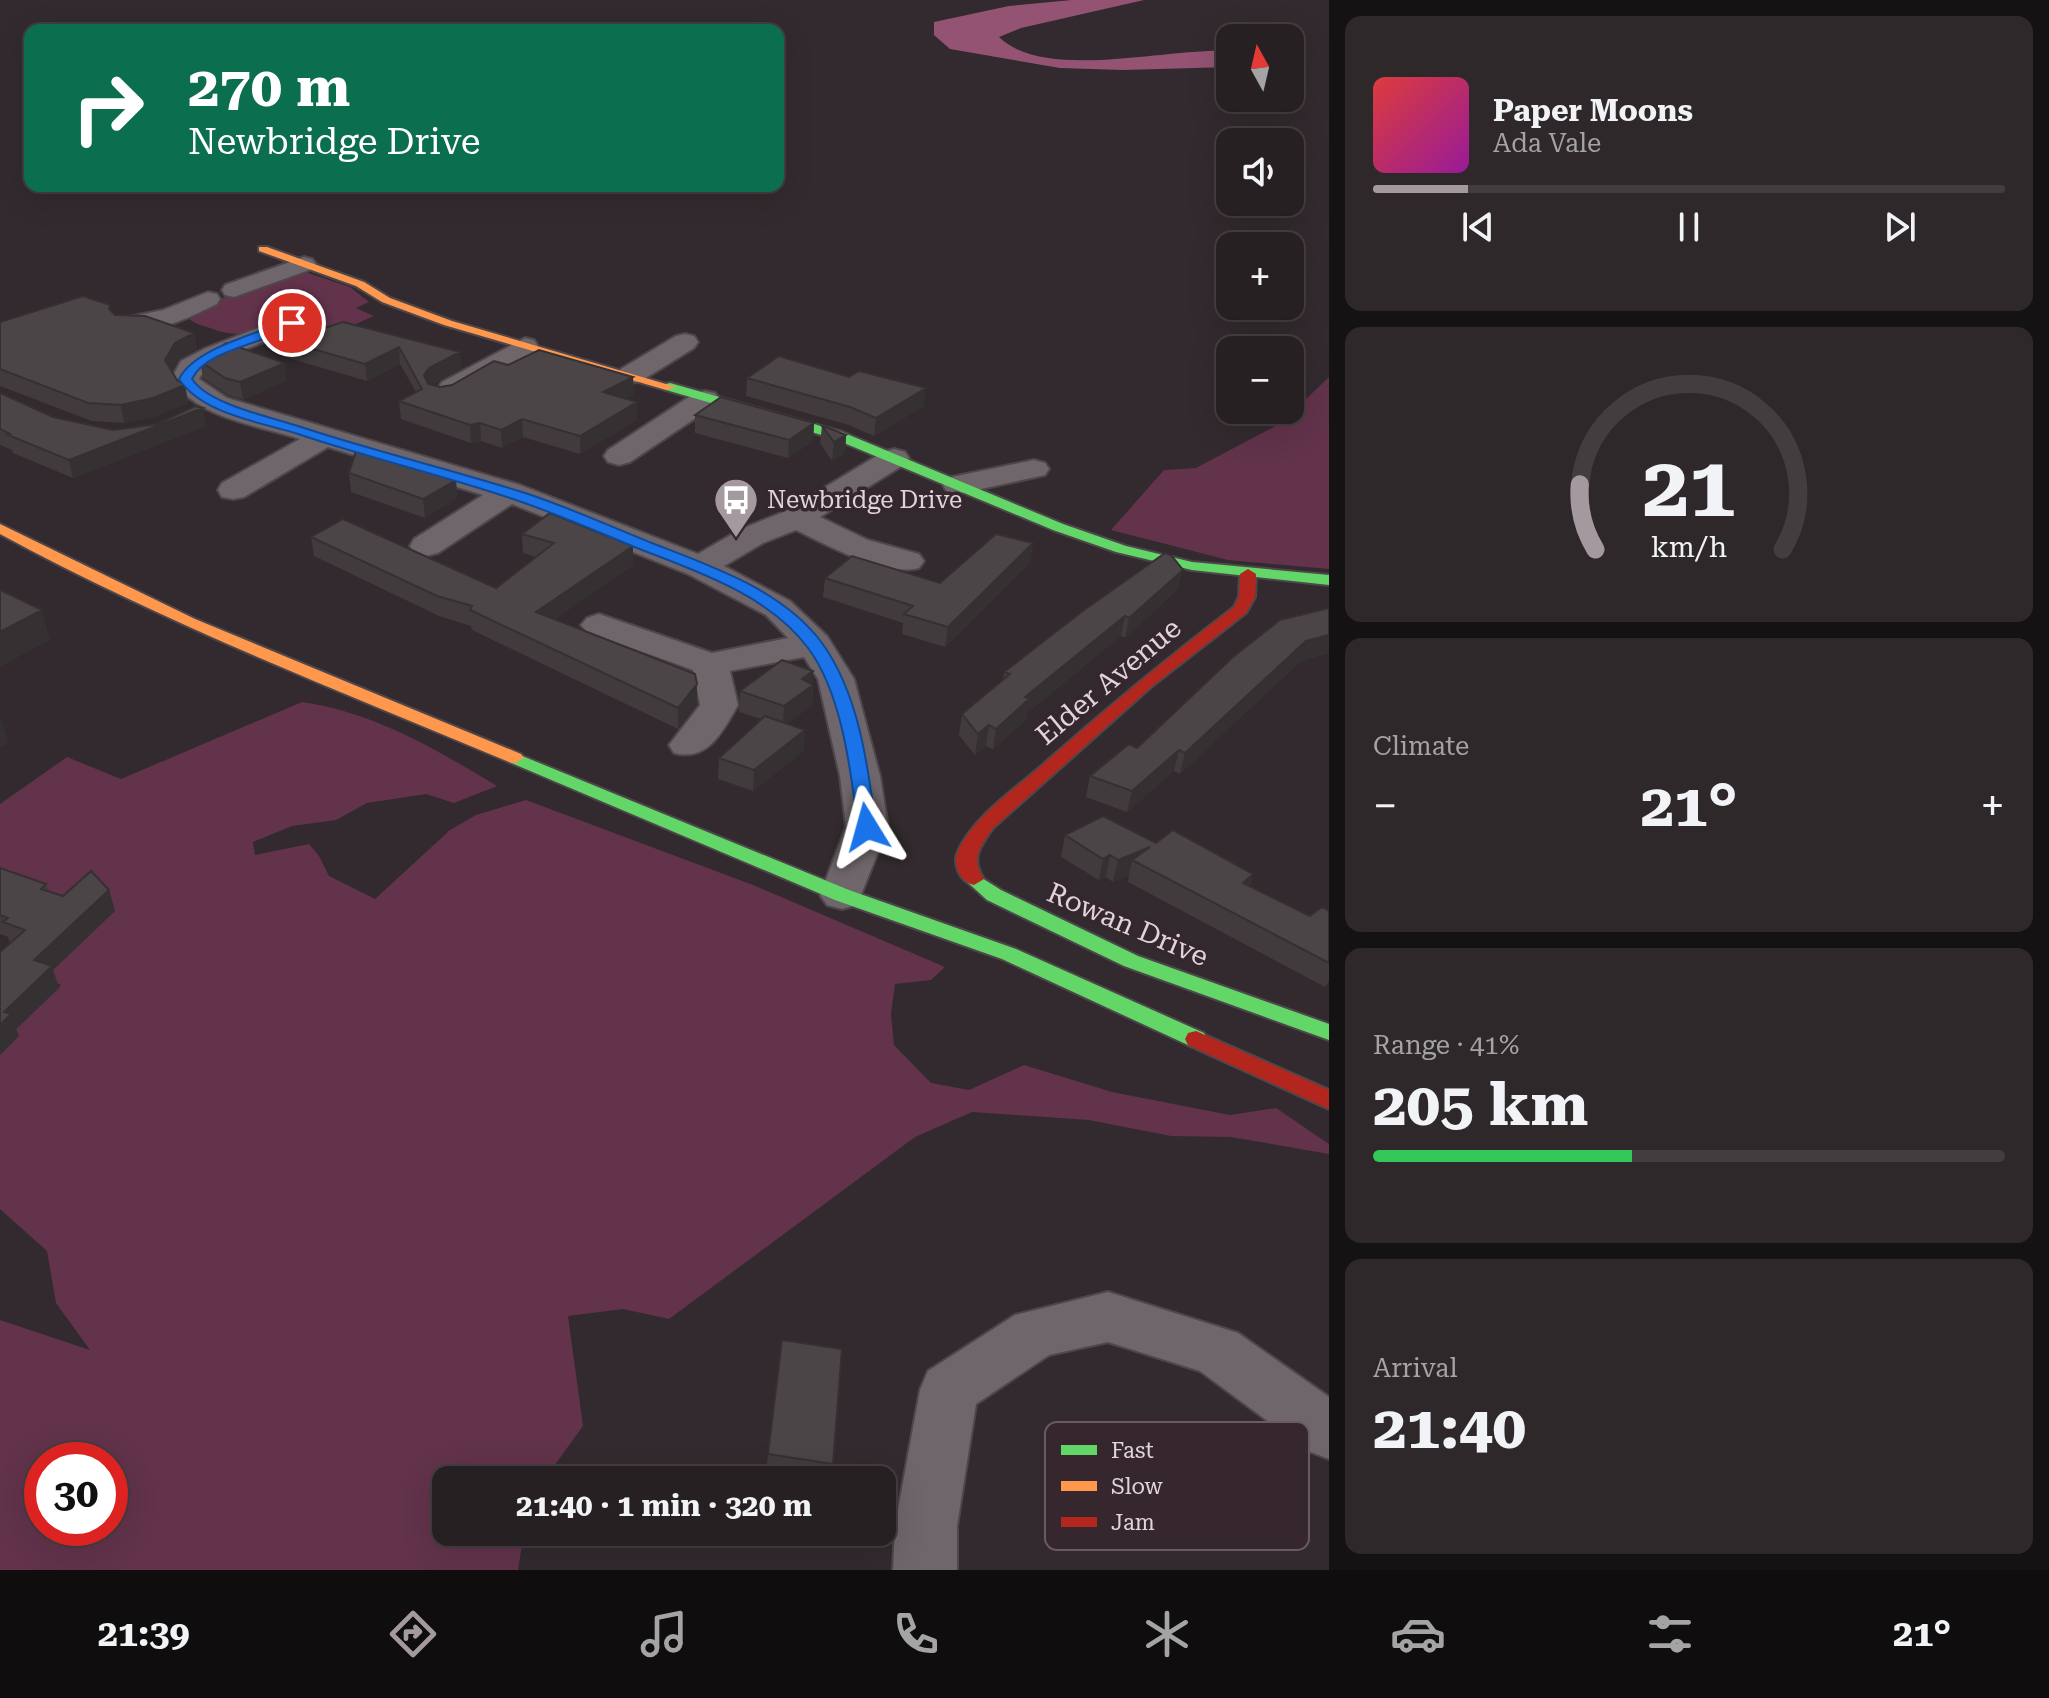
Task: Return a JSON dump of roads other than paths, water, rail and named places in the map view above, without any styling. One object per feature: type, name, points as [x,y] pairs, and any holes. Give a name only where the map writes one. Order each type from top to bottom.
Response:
[{"type":"main road","points":[[263,249],[360,284],[386,300],[417,312],[705,399],[837,435],[1121,549],[1192,566],[1329,580]]},
{"type":"main road","points":[[0,528],[67,566],[160,609],[842,895],[1009,954],[1329,1100]]},
{"type":"main road","name":"Elder Avenue","points":[[986,824],[1145,683],[1240,610],[1247,597],[1248,574]]},
{"type":"main road","name":"Rowan Drive","points":[[986,824],[968,845],[963,855],[964,868],[994,895],[1131,961],[1329,1032]]},
{"type":"street","points":[[234,290],[304,264]]},
{"type":"street","points":[[128,324],[170,317],[208,299]]},
{"type":"street","points":[[170,317],[216,335],[292,323]]},
{"type":"street","points":[[216,335],[185,379],[193,390],[217,404],[509,492],[700,567],[778,608],[814,644],[836,679],[860,776],[867,827],[842,895]]},
{"type":"street","points":[[631,375],[685,342]]},
{"type":"street","points":[[442,394],[525,346]]},
{"type":"street","points":[[619,456],[705,399]]},
{"type":"street","points":[[185,418],[217,404]]},
{"type":"street","points":[[233,490],[323,438]]},
{"type":"street","points":[[700,567],[752,536],[797,518],[894,458]]},
{"type":"street","points":[[958,485],[1034,469]]},
{"type":"street","points":[[426,546],[509,492]]},
{"type":"street","points":[[797,518],[856,547],[907,561]]},
{"type":"street","points":[[599,625],[710,664],[814,644]]},
{"type":"street","points":[[688,745],[706,727],[719,705],[710,664]]},
{"type":"street","points":[[925,1570],[926,1526],[949,1390],[1035,1333],[1108,1317],[1218,1351],[1329,1431]]},
{"type":"place","name":"Newbridge Drive","points":[[736,539]]}]
